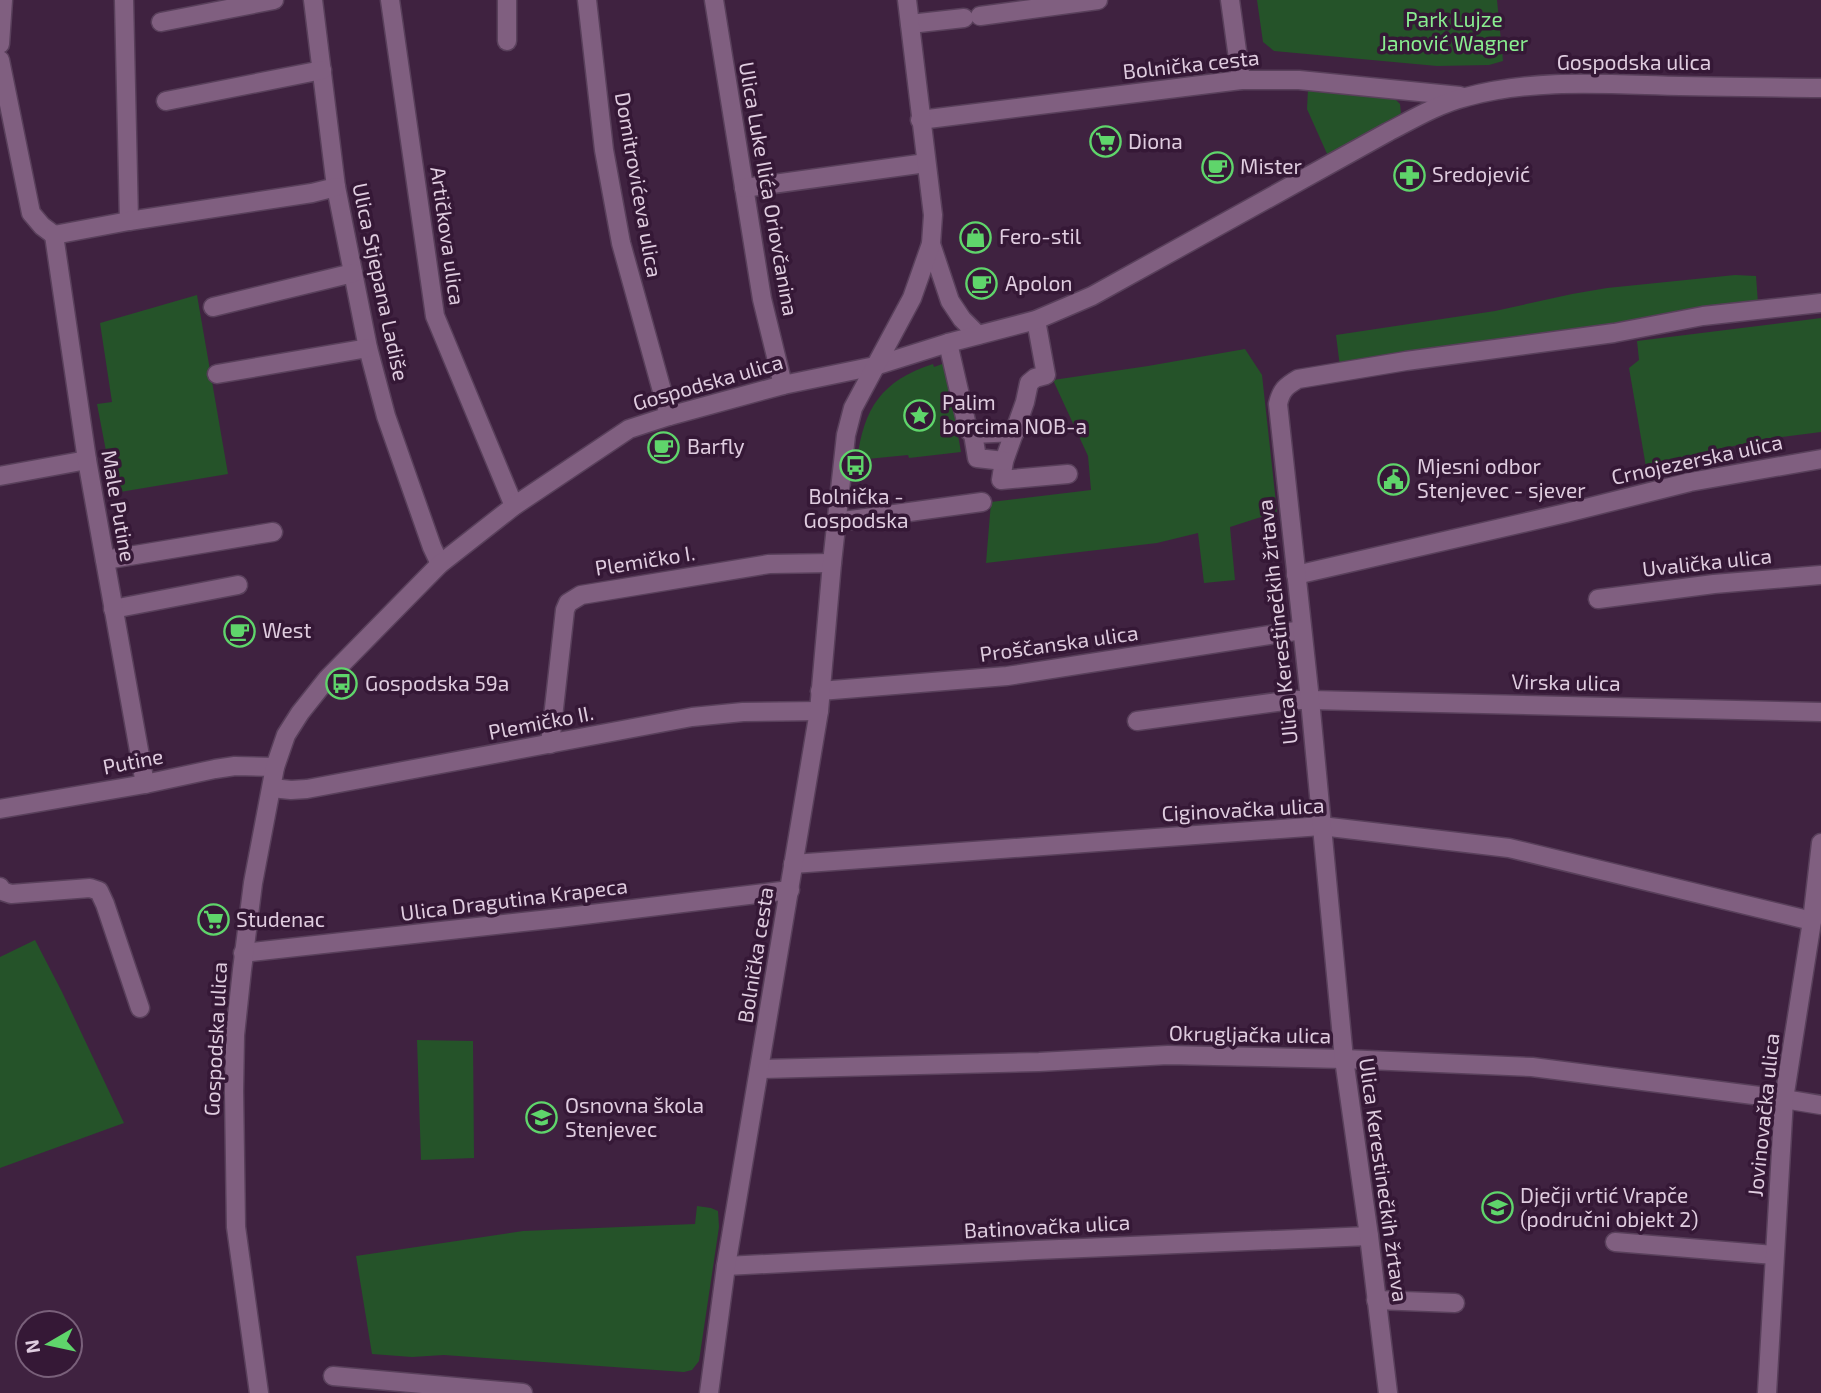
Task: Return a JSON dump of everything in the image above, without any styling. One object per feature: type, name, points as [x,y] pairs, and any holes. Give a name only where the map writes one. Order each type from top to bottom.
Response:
[{"type":"street","points":[[0,44],[3,0]]},
{"type":"street","points":[[124,0],[129,221]]},
{"type":"street","points":[[161,22],[274,0]]},
{"type":"street","name":"Ulica Stjepana Ladiše","points":[[313,0],[336,187],[368,348],[386,415],[440,564]]},
{"type":"street","name":"Artičkova ulica","points":[[390,0],[435,316],[514,506]]},
{"type":"street","points":[[507,0],[507,41]]},
{"type":"street","name":"Domitrovićeva ulica","points":[[587,0],[604,150],[621,243],[669,416]]},
{"type":"street","name":"Ulica Luke Ilića Oriovčanina","points":[[714,0],[762,299],[783,385]]},
{"type":"street","name":"Bolnička cesta","points":[[709,1393],[726,1266],[819,711],[836,522],[849,418],[912,298],[931,244],[933,215],[907,0]]},
{"type":"street","points":[[910,23],[1098,0]]},
{"type":"street","points":[[1230,0],[1241,80]]},
{"type":"street","points":[[0,60],[32,213],[42,226],[54,235],[336,187]]},
{"type":"street","points":[[166,101],[322,70]]},
{"type":"street","name":"Bolnička cesta","points":[[920,120],[1241,80],[1299,80],[1467,97]]},
{"type":"street","name":"Gospodska ulica","points":[[259,1393],[236,1227],[235,1046],[243,953],[253,883],[275,767],[286,735],[327,679],[440,564],[514,506],[629,429],[783,385],[875,366],[1036,320],[1092,296],[1388,132],[1433,109],[1467,97],[1509,89],[1563,84],[1821,88]]},
{"type":"street","points":[[744,188],[926,163]]},
{"type":"street","name":"Male Putine","points":[[54,235],[87,460],[145,784]]},
{"type":"street","points":[[931,244],[950,301],[978,335]]},
{"type":"street","points":[[213,307],[354,273]]},
{"type":"street","name":"Ulica Kerestinečkih žrtava","points":[[1388,1393],[1344,1059],[1310,700],[1278,404],[1281,392],[1298,379],[1406,361],[1614,333],[1703,316],[1821,303]]},
{"type":"street","points":[[1036,320],[1046,375],[1029,383],[1004,461],[1001,480],[1068,474]]},
{"type":"street","points":[[948,343],[968,430],[973,434],[1015,432]]},
{"type":"street","points":[[217,374],[368,348]]},
{"type":"street","points":[[973,434],[977,458],[1004,461]]},
{"type":"street","name":"Crnojezerska ulica","points":[[1296,575],[1690,482],[1821,459]]},
{"type":"street","points":[[0,476],[87,460]]},
{"type":"street","points":[[836,522],[982,502]]},
{"type":"street","points":[[104,560],[272,532]]},
{"type":"street","name":"Plemičko I.","points":[[550,744],[565,610],[568,603],[580,595],[769,564],[832,563]]},
{"type":"street","name":"Uvalička ulica","points":[[1598,599],[1714,584],[1821,575]]},
{"type":"street","points":[[113,609],[238,585]]},
{"type":"street","name":"Proščanska ulica","points":[[820,691],[1007,676],[1302,630]]},
{"type":"street","name":"Virska ulica","points":[[1137,721],[1292,700],[1821,712]]},
{"type":"street","name":"Plemičko II.","points":[[272,788],[307,789],[692,717],[743,712],[819,711]]},
{"type":"street","name":"Putine","points":[[0,808],[235,766],[275,767]]},
{"type":"street","name":"Ciginovačka ulica","points":[[793,864],[1321,825],[1509,848],[1812,921]]},
{"type":"street","name":"Jovinovačka ulica","points":[[1767,1393],[1784,1098],[1812,921],[1821,843]]},
{"type":"street","points":[[0,887],[2,891],[11,894],[90,888],[99,891],[140,1008]]},
{"type":"street","name":"Ulica Dragutina Krapeca","points":[[243,953],[790,890]]},
{"type":"street","name":"Okrugljačka ulica","points":[[760,1069],[1039,1062],[1168,1055],[1344,1059],[1532,1067],[1784,1098],[1821,1105]]},
{"type":"street","name":"Batinovačka ulica","points":[[726,1266],[1369,1236]]},
{"type":"street","points":[[1615,1242],[1774,1255]]},
{"type":"street","points":[[1376,1300],[1455,1303]]},
{"type":"street","points":[[333,1376],[523,1393]]},
{"type":"green space","name":"Park Lujze Janović Wagner","points":[[1257,0],[1497,0],[1503,61],[1489,65],[1437,66],[1274,51],[1263,42]]},
{"type":"green space","points":[[1308,89],[1394,98],[1400,104],[1401,113],[1328,156],[1307,109]]},
{"type":"green space","points":[[1735,275],[1756,276],[1758,303],[1622,326],[1340,367],[1336,335],[1495,311],[1607,288]]},
{"type":"green space","points":[[197,295],[228,474],[114,493],[97,404],[112,402],[100,323]]},
{"type":"green space","points":[[1821,318],[1821,432],[1759,440],[1646,467],[1629,368],[1639,360],[1637,341]]},
{"type":"green space","points":[[1245,349],[1262,375],[1277,512],[1230,527],[1235,580],[1204,583],[1198,533],[1157,543],[986,563],[991,502],[1091,490],[1088,456],[1053,380]]},
{"type":"green space","points":[[945,363],[961,452],[857,460],[865,425],[878,399],[900,379],[933,364],[934,367]]},
{"type":"green space","points":[[35,940],[124,1123],[0,1168],[0,957]]},
{"type":"green space","points":[[417,1040],[473,1041],[474,1158],[421,1160]]},
{"type":"green space","points":[[697,1206],[718,1211],[719,1227],[699,1361],[692,1370],[684,1372],[444,1355],[412,1357],[372,1354],[356,1256],[523,1231],[695,1224]]},
{"type":"place","name":"Diona","points":[[1105,142]]},
{"type":"place","name":"Mister","points":[[1217,167]]},
{"type":"place","name":"Sredojević","points":[[1409,175]]},
{"type":"place","name":"Fero-stil","points":[[976,237]]},
{"type":"place","name":"Apolon","points":[[982,284]]},
{"type":"place","name":"Palim borcima NOB-a","points":[[919,415]]},
{"type":"place","name":"Barfly","points":[[664,447]]},
{"type":"place","name":"Bolnička - Gospodska","points":[[856,465]]},
{"type":"place","name":"Mjesni odbor Stenjevec - sjever","points":[[1394,479]]},
{"type":"place","name":"West","points":[[239,631]]},
{"type":"place","name":"Gospodska 59a","points":[[342,684]]},
{"type":"place","name":"Studenac","points":[[213,920]]},
{"type":"place","name":"Osnovna škola Stenjevec","points":[[542,1118]]},
{"type":"place","name":"Dječji vrtić Vrapče (područni objekt 2)","points":[[1497,1208]]}]
